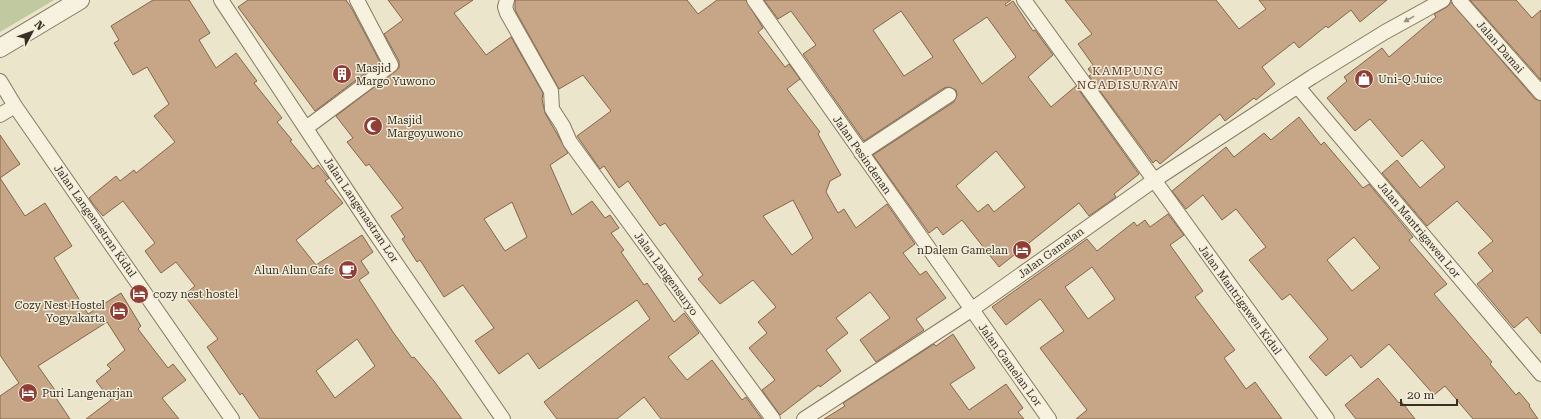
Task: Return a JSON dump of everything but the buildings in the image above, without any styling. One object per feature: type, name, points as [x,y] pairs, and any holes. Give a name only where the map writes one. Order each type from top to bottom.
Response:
[{"type":"street","points":[[0,48],[80,0]]},
{"type":"street","name":"Jalan Langenastran Lor","points":[[221,0],[503,419]]},
{"type":"street","points":[[306,128],[391,65],[357,0]]},
{"type":"street","name":"Jalan Langensuryo","points":[[507,0],[505,7],[507,13],[551,91],[552,109],[577,153],[773,419]]},
{"type":"street","name":"Jalan Pesindenan","points":[[754,0],[971,310]]},
{"type":"street","name":"Jalan Mantrigawen Kidul","points":[[1024,0],[1327,419]]},
{"type":"street","name":"Jalan Gamelan","points":[[804,419],[971,310],[1154,181],[1385,32],[1443,0]]},
{"type":"street","name":"Jalan Damai","points":[[1459,0],[1541,93]]},
{"type":"street","name":"Jalan Langenastran Kidul","points":[[0,81],[15,106],[232,419]]},
{"type":"street","name":"Jalan Mantrigawen Lor","points":[[1298,87],[1541,374]]},
{"type":"street","points":[[860,153],[949,95]]},
{"type":"street","points":[[0,115],[15,106]]},
{"type":"street","name":"Jalan Gamelan Lor","points":[[971,310],[1049,419]]},
{"type":"green space","points":[[0,0],[54,0],[0,32]]},
{"type":"place","name":"Masjid Margo Yuwono","points":[[342,74]]},
{"type":"place","name":"Uni-Q Juice","points":[[1364,79]]},
{"type":"place","name":"Masjid Margoyuwono","points":[[373,126]]},
{"type":"place","name":"nDalem Gamelan","points":[[1022,250]]},
{"type":"place","name":"Alun Alun Cafe","points":[[348,270]]},
{"type":"place","name":"cozy nest hostel","points":[[139,294]]},
{"type":"place","name":"Cozy Nest Hostel Yogyakarta","points":[[119,311]]},
{"type":"place","name":"Puri Langenarjan","points":[[28,393]]},
{"type":"district","name":"KAMPUNG NGADISURYAN","points":[[1128,78]]}]
